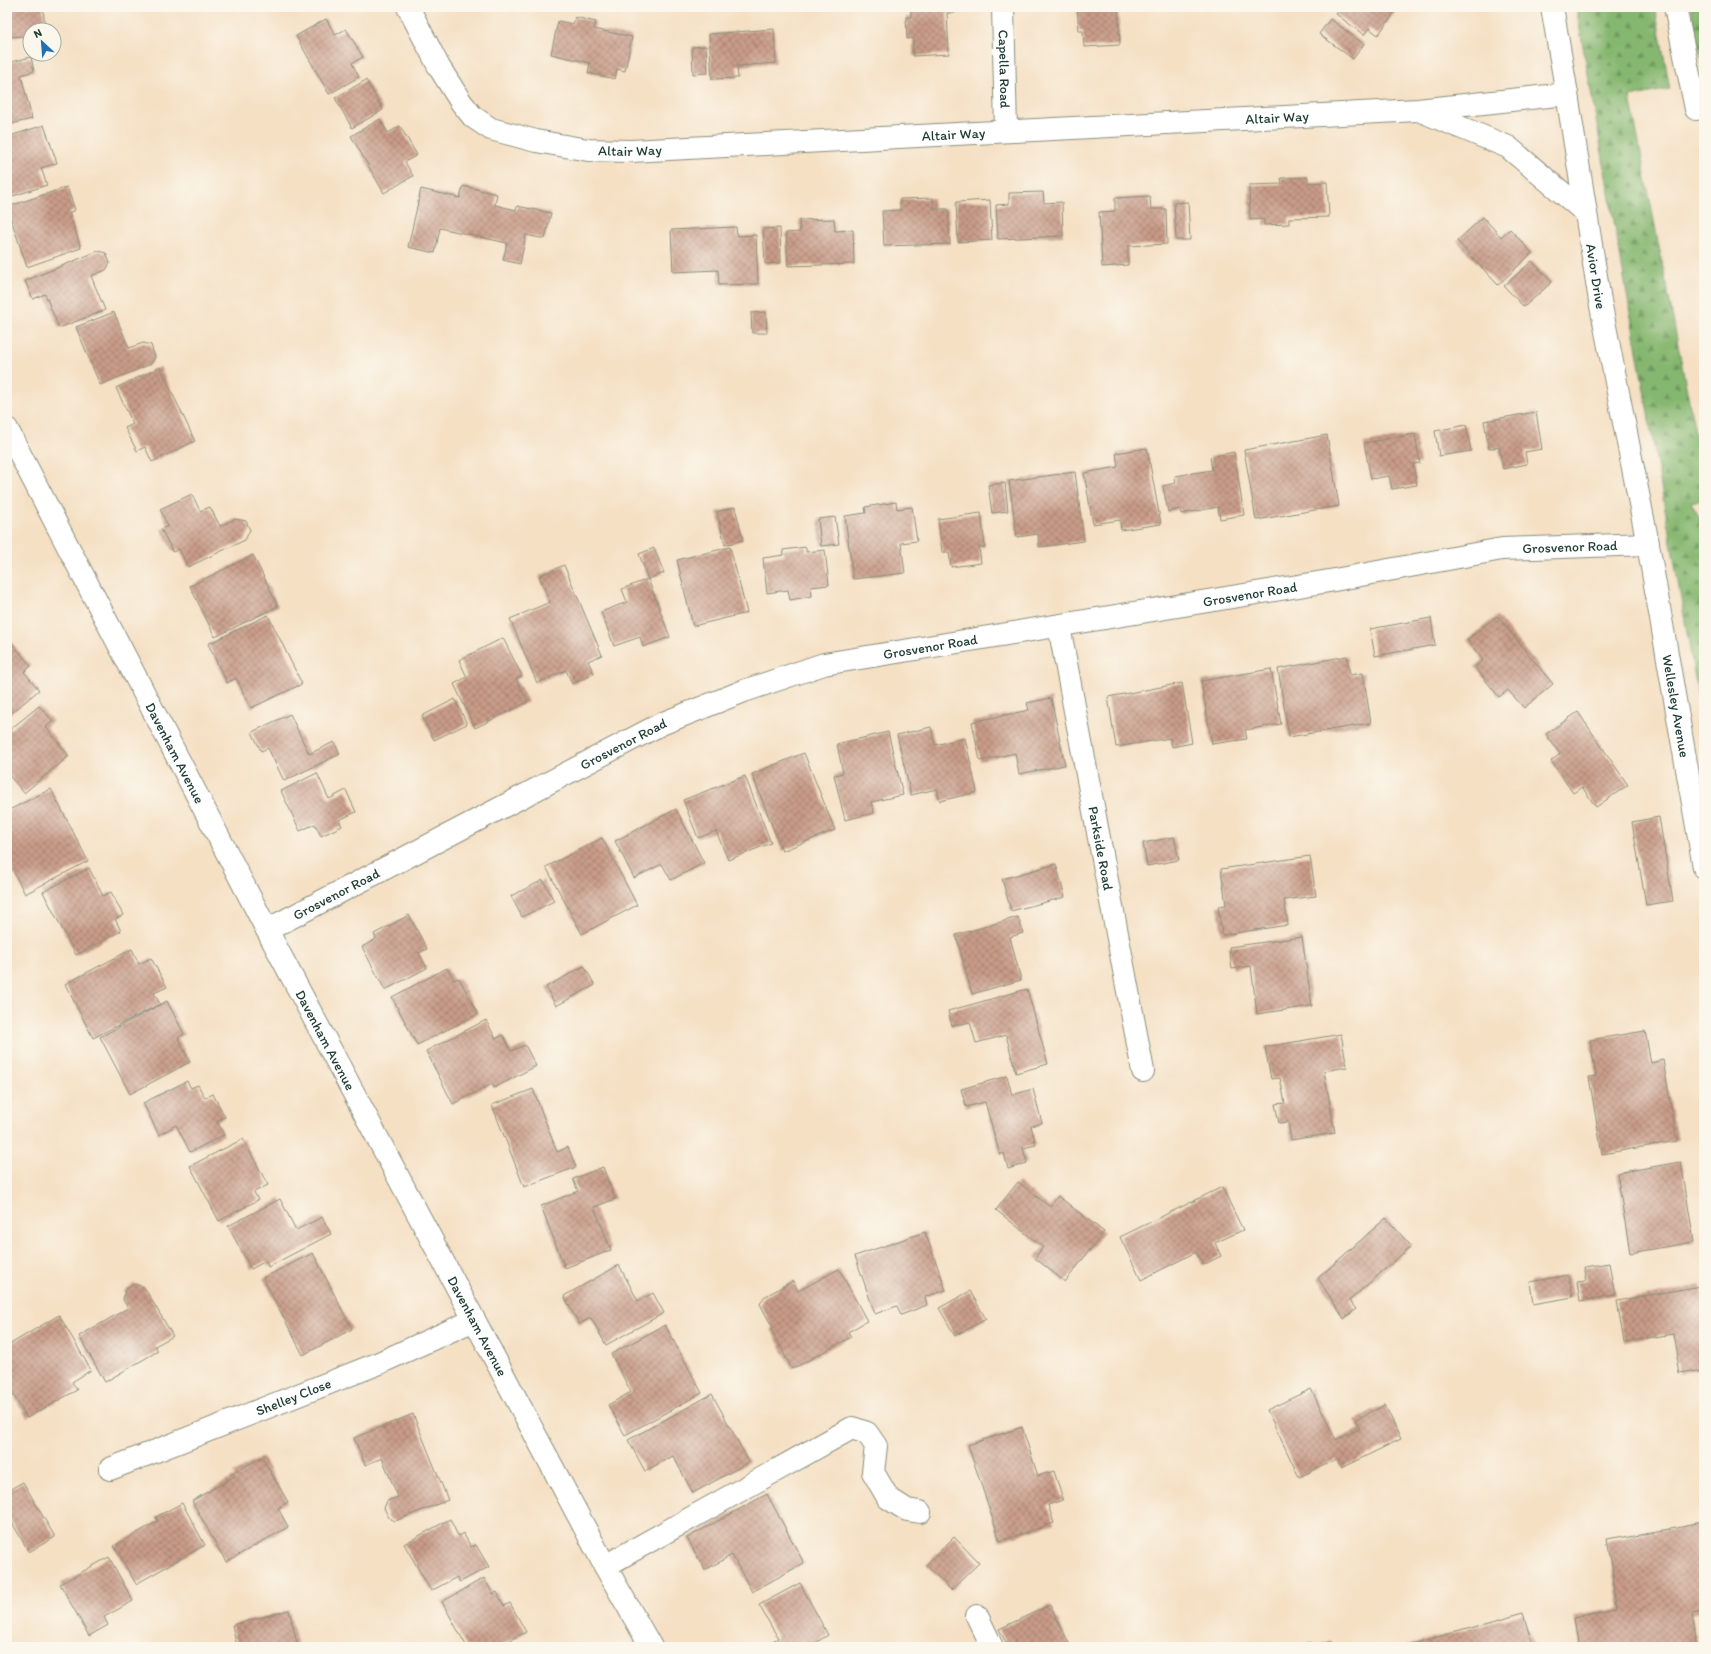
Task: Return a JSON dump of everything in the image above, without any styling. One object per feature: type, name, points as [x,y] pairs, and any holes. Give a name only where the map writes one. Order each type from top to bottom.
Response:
[{"type":"street","name":"Altair Way","points":[[408,7],[439,67],[461,102],[473,116],[491,129],[536,141],[588,150],[631,151],[1418,110],[1567,94]]},
{"type":"street","name":"Capella Road","points":[[1003,7],[1006,131]]},
{"type":"street","name":"Avior Drive","points":[[1552,7],[1600,301],[1648,544]]},
{"type":"street","points":[[1675,7],[1696,109]]},
{"type":"street","points":[[1418,110],[1508,147],[1585,212]]},
{"type":"street","name":"Davenham Avenue","points":[[7,430],[267,930],[605,1566],[651,1647]]},
{"type":"street","name":"Grosvenor Road","points":[[267,930],[661,724],[744,691],[824,664],[1329,581],[1502,548],[1648,544]]},
{"type":"street","name":"Wellesley Avenue","points":[[1648,544],[1704,867]]},
{"type":"street","name":"Parkside Road","points":[[1058,626],[1143,1071]]},
{"type":"street","name":"Shelley Close","points":[[110,1469],[377,1364],[474,1320]]},
{"type":"street","points":[[605,1566],[852,1428],[868,1433],[876,1446],[873,1472],[888,1498],[907,1510],[920,1512]]},
{"type":"street","points":[[978,1616],[992,1647]]},
{"type":"green space","points":[[1576,7],[1655,7],[1670,89],[1630,97],[1704,479],[1704,499],[1691,502],[1704,526],[1704,689],[1698,695]]},
{"type":"green space","points":[[1691,7],[1704,7],[1704,67],[1691,10]]},
{"type":"building","points":[[7,7],[43,7],[44,22],[22,22],[22,36],[7,37]]},
{"type":"building","points":[[911,7],[955,7],[955,13],[947,13],[949,54],[913,56],[913,38],[907,39],[906,17],[911,17]]},
{"type":"building","points":[[1077,7],[1118,7],[1120,45],[1084,47],[1083,31],[1079,31]]},
{"type":"building","points":[[1342,7],[1389,7],[1395,12],[1378,35],[1369,28],[1364,35],[1336,14]]},
{"type":"building","points":[[575,17],[596,22],[594,29],[632,37],[625,71],[617,69],[615,79],[588,73],[590,63],[551,54],[558,21],[573,24]]},
{"type":"building","points":[[326,19],[335,35],[346,29],[363,57],[352,63],[359,77],[329,94],[296,36]]},
{"type":"building","points":[[1330,19],[1364,44],[1353,59],[1319,34]]},
{"type":"building","points":[[774,29],[776,63],[737,66],[738,78],[712,79],[709,34]]},
{"type":"building","points":[[706,46],[708,73],[693,74],[692,47]]},
{"type":"building","points":[[22,59],[22,62],[32,62],[34,71],[21,75],[32,119],[7,125],[7,63]]},
{"type":"building","points":[[366,80],[383,110],[352,128],[335,98]]},
{"type":"building","points":[[380,119],[388,133],[400,126],[417,155],[405,162],[413,176],[384,193],[351,136]]},
{"type":"building","points":[[44,125],[57,163],[41,168],[47,185],[7,198],[7,137]]},
{"type":"building","points":[[1308,177],[1308,183],[1327,182],[1329,217],[1289,218],[1289,224],[1264,225],[1264,219],[1250,220],[1249,185],[1282,184],[1281,178]]},
{"type":"building","points":[[463,186],[497,194],[495,205],[516,210],[517,206],[551,213],[545,239],[526,235],[520,264],[503,260],[507,243],[440,228],[435,253],[408,247],[421,189],[460,198]]},
{"type":"building","points":[[67,187],[75,210],[69,213],[81,248],[27,267],[7,207]]},
{"type":"building","points":[[1043,192],[1044,203],[1062,202],[1063,236],[998,239],[996,205],[1009,204],[1009,193]]},
{"type":"building","points":[[1150,196],[1151,209],[1166,209],[1167,244],[1128,246],[1128,265],[1102,267],[1099,212],[1115,211],[1115,198]]},
{"type":"building","points":[[933,198],[934,209],[948,209],[950,244],[884,246],[882,211],[900,210],[900,199]]},
{"type":"building","points":[[990,200],[992,240],[958,242],[956,202]]},
{"type":"building","points":[[1188,202],[1190,240],[1176,240],[1174,203]]},
{"type":"building","points":[[1483,217],[1501,237],[1510,229],[1532,253],[1498,285],[1457,241]]},
{"type":"building","points":[[834,219],[835,231],[853,230],[854,264],[788,266],[786,233],[800,232],[799,220]]},
{"type":"building","points":[[736,227],[737,236],[756,235],[758,284],[719,285],[718,270],[673,272],[671,230]]},
{"type":"building","points":[[780,228],[781,263],[765,264],[763,229]]},
{"type":"building","points":[[98,251],[106,253],[110,263],[106,270],[91,276],[105,310],[59,328],[45,294],[33,299],[25,281]]},
{"type":"building","points":[[1532,261],[1552,282],[1524,307],[1504,286]]},
{"type":"building","points":[[114,312],[129,348],[143,343],[151,345],[155,357],[151,364],[100,385],[76,327]]},
{"type":"building","points":[[766,312],[767,333],[752,333],[751,313]]},
{"type":"building","points":[[160,367],[195,441],[152,462],[145,447],[137,451],[125,428],[133,424],[116,388]]},
{"type":"building","points":[[1536,412],[1542,449],[1525,452],[1527,464],[1503,469],[1499,447],[1489,449],[1484,421]]},
{"type":"building","points":[[1466,425],[1471,451],[1439,456],[1435,431]]},
{"type":"building","points":[[1415,434],[1420,463],[1413,464],[1417,485],[1392,489],[1389,476],[1371,479],[1364,443]]},
{"type":"building","points":[[1327,435],[1339,506],[1256,520],[1244,450]]},
{"type":"building","points":[[1147,448],[1161,524],[1121,530],[1120,520],[1093,524],[1084,473],[1118,467],[1116,453]]},
{"type":"building","points":[[1234,452],[1244,515],[1220,519],[1218,507],[1181,514],[1180,509],[1168,512],[1163,486],[1176,483],[1175,476],[1212,470],[1210,457]]},
{"type":"building","points":[[1075,472],[1084,541],[1039,547],[1038,534],[1017,537],[1009,481]]},
{"type":"building","points":[[1005,483],[1008,511],[992,513],[988,485]]},
{"type":"building","points":[[192,494],[200,511],[210,507],[220,526],[235,519],[246,521],[250,530],[245,540],[188,567],[179,549],[173,552],[161,529],[168,526],[160,509]]},
{"type":"building","points":[[896,502],[897,509],[912,507],[917,541],[901,543],[905,573],[853,579],[845,516],[866,513],[865,507]]},
{"type":"building","points":[[735,507],[743,540],[725,545],[717,512]]},
{"type":"building","points":[[981,513],[985,547],[979,547],[981,563],[951,567],[949,552],[942,552],[938,519]]},
{"type":"building","points":[[835,517],[839,544],[821,546],[818,519]]},
{"type":"building","points":[[730,547],[747,613],[693,626],[677,560]]},
{"type":"building","points":[[806,547],[806,552],[825,550],[829,585],[811,587],[812,596],[790,600],[788,590],[767,593],[763,558],[784,555],[783,550]]},
{"type":"building","points":[[654,548],[664,573],[648,579],[639,554]]},
{"type":"building","points":[[253,555],[278,606],[215,637],[190,586]]},
{"type":"building","points":[[564,565],[602,655],[588,661],[594,674],[572,684],[566,670],[537,683],[510,619],[550,602],[539,576]]},
{"type":"building","points":[[648,579],[670,637],[643,647],[640,637],[614,646],[601,612],[627,602],[622,589]]},
{"type":"building","points":[[268,615],[302,684],[251,708],[236,678],[227,683],[208,644]]},
{"type":"building","points":[[1497,616],[1553,684],[1524,708],[1508,690],[1499,697],[1475,667],[1483,660],[1467,640]]},
{"type":"building","points":[[1431,618],[1435,645],[1375,656],[1370,629]]},
{"type":"building","points":[[7,637],[31,666],[24,672],[39,690],[7,717]]},
{"type":"building","points":[[503,638],[522,676],[516,679],[528,702],[475,728],[454,684],[467,677],[459,660]]},
{"type":"building","points":[[1347,656],[1350,675],[1363,673],[1371,723],[1289,737],[1278,669]]},
{"type":"building","points":[[1271,669],[1281,724],[1245,730],[1247,739],[1212,744],[1201,681]]},
{"type":"building","points":[[1182,683],[1192,743],[1172,747],[1170,738],[1116,747],[1108,697]]},
{"type":"building","points":[[1051,698],[1065,765],[1019,774],[1015,753],[980,761],[972,722],[1029,710],[1027,703]]},
{"type":"building","points":[[455,699],[467,724],[434,740],[422,716]]},
{"type":"building","points":[[39,706],[53,721],[46,727],[69,756],[24,793],[7,773],[7,732]]},
{"type":"building","points":[[1578,712],[1628,785],[1596,807],[1582,787],[1573,793],[1551,761],[1560,754],[1546,734]]},
{"type":"building","points":[[290,714],[309,754],[334,742],[340,754],[284,781],[268,748],[261,751],[252,732]]},
{"type":"building","points":[[931,727],[935,745],[965,738],[977,792],[940,801],[937,789],[911,795],[897,735]]},
{"type":"building","points":[[888,732],[903,795],[871,802],[874,813],[845,820],[834,775],[843,773],[837,744]]},
{"type":"building","points":[[804,753],[835,830],[782,851],[752,774]]},
{"type":"building","points":[[317,773],[329,799],[346,790],[356,812],[339,820],[342,826],[321,836],[315,824],[300,831],[281,791]]},
{"type":"building","points":[[745,776],[771,843],[728,860],[716,831],[698,838],[683,800]]},
{"type":"building","points":[[51,789],[88,861],[25,894],[7,859],[7,811]]},
{"type":"building","points":[[676,809],[704,863],[671,880],[662,864],[634,878],[615,841]]},
{"type":"building","points":[[1659,817],[1673,901],[1646,905],[1632,822]]},
{"type":"building","points":[[1174,837],[1179,860],[1147,866],[1143,843]]},
{"type":"building","points":[[602,838],[637,905],[582,934],[546,867]]},
{"type":"building","points":[[1310,856],[1316,896],[1284,900],[1288,925],[1222,935],[1218,906],[1226,905],[1221,869]]},
{"type":"building","points":[[1056,864],[1065,897],[1011,911],[1002,879]]},
{"type":"building","points":[[89,868],[103,896],[111,892],[123,915],[115,919],[121,931],[76,955],[43,892]]},
{"type":"building","points":[[543,880],[554,901],[522,917],[511,896]]},
{"type":"building","points":[[409,915],[427,949],[419,953],[427,968],[385,990],[362,947],[376,939],[374,934]]},
{"type":"building","points":[[1018,917],[1023,933],[1010,937],[1021,980],[972,994],[956,935]]},
{"type":"building","points":[[1302,937],[1312,1006],[1257,1014],[1251,966],[1232,969],[1229,947]]},
{"type":"building","points":[[132,949],[139,964],[151,958],[167,987],[154,993],[160,1004],[93,1038],[65,984]]},
{"type":"building","points":[[584,966],[595,985],[556,1006],[546,987]]},
{"type":"building","points":[[447,968],[454,980],[459,978],[478,1014],[417,1045],[392,997]]},
{"type":"building","points":[[1027,989],[1048,1064],[1016,1073],[1006,1035],[976,1043],[970,1022],[952,1026],[948,1011]]},
{"type":"building","points":[[167,1001],[184,1034],[178,1038],[190,1062],[130,1094],[100,1037]]},
{"type":"building","points":[[486,1020],[496,1039],[503,1035],[511,1051],[525,1045],[536,1066],[494,1088],[492,1084],[453,1104],[426,1051]]},
{"type":"building","points":[[1645,1031],[1651,1063],[1663,1060],[1677,1141],[1602,1154],[1589,1077],[1596,1076],[1590,1040]]},
{"type":"building","points":[[1341,1034],[1347,1067],[1324,1071],[1335,1133],[1291,1140],[1288,1122],[1279,1123],[1275,1104],[1285,1103],[1280,1078],[1271,1079],[1265,1047]]},
{"type":"building","points":[[1007,1076],[1012,1095],[1033,1089],[1042,1123],[1031,1126],[1036,1145],[1023,1148],[1027,1163],[1008,1169],[1004,1153],[1000,1155],[985,1102],[966,1107],[961,1089]]},
{"type":"building","points":[[187,1081],[191,1088],[198,1085],[205,1098],[213,1094],[225,1117],[217,1121],[224,1135],[190,1152],[176,1125],[159,1135],[143,1103]]},
{"type":"building","points":[[533,1089],[557,1152],[568,1147],[576,1167],[524,1187],[492,1105]]},
{"type":"building","points":[[243,1139],[268,1185],[254,1192],[258,1200],[219,1221],[190,1166]]},
{"type":"building","points":[[1681,1162],[1694,1242],[1630,1253],[1617,1173]]},
{"type":"building","points":[[603,1167],[615,1199],[594,1207],[611,1250],[565,1268],[541,1206],[578,1191],[573,1179]]},
{"type":"building","points":[[1018,1182],[1050,1207],[1058,1196],[1104,1232],[1065,1282],[1035,1258],[1043,1247],[996,1210]]},
{"type":"building","points":[[1222,1187],[1243,1230],[1215,1243],[1221,1256],[1203,1265],[1196,1252],[1141,1280],[1120,1237]]},
{"type":"building","points":[[280,1199],[296,1230],[322,1217],[331,1234],[268,1267],[266,1261],[251,1269],[228,1226]]},
{"type":"building","points":[[1386,1218],[1411,1246],[1349,1301],[1356,1309],[1344,1319],[1318,1278]]},
{"type":"building","points":[[925,1232],[946,1290],[925,1297],[927,1305],[901,1315],[897,1306],[875,1314],[855,1256]]},
{"type":"building","points":[[313,1253],[352,1329],[303,1355],[263,1278]]},
{"type":"building","points":[[1609,1263],[1615,1295],[1580,1301],[1577,1282],[1587,1281],[1584,1267]]},
{"type":"building","points":[[619,1265],[638,1301],[653,1293],[664,1313],[606,1345],[591,1318],[579,1324],[564,1296]]},
{"type":"building","points":[[839,1269],[867,1321],[848,1332],[851,1337],[792,1369],[760,1304],[764,1297],[793,1281],[798,1291]]},
{"type":"building","points":[[1569,1275],[1573,1297],[1533,1304],[1530,1282]]},
{"type":"building","points":[[134,1284],[144,1287],[173,1336],[155,1346],[158,1351],[105,1382],[79,1336],[128,1308],[123,1300],[125,1290]]},
{"type":"building","points":[[1700,1286],[1704,1311],[1704,1369],[1680,1373],[1673,1334],[1624,1342],[1617,1301]]},
{"type":"building","points":[[970,1291],[986,1319],[955,1336],[939,1308]]},
{"type":"building","points":[[59,1315],[91,1370],[72,1382],[77,1390],[27,1418],[7,1384],[7,1346]]},
{"type":"building","points":[[665,1325],[702,1393],[625,1435],[608,1405],[631,1392],[611,1354]]},
{"type":"building","points":[[1311,1389],[1336,1440],[1360,1429],[1355,1420],[1385,1405],[1401,1439],[1341,1468],[1337,1459],[1299,1477],[1267,1410]]},
{"type":"building","points":[[712,1394],[749,1462],[693,1493],[673,1456],[645,1471],[628,1440]]},
{"type":"building","points":[[413,1414],[448,1500],[395,1521],[389,1518],[384,1508],[387,1501],[398,1497],[382,1458],[365,1465],[354,1438]]},
{"type":"building","points":[[1022,1427],[1038,1476],[1054,1471],[1063,1500],[1048,1505],[1054,1523],[1000,1541],[968,1445]]},
{"type":"building","points":[[262,1457],[288,1502],[278,1508],[288,1527],[226,1562],[192,1501],[235,1476],[233,1473]]},
{"type":"building","points":[[23,1482],[55,1537],[29,1552],[7,1514],[7,1491]]},
{"type":"building","points":[[767,1494],[804,1563],[752,1592],[732,1555],[705,1570],[687,1538]]},
{"type":"building","points":[[182,1503],[205,1545],[136,1584],[114,1546],[158,1521],[156,1517]]},
{"type":"building","points":[[450,1519],[458,1536],[463,1533],[471,1547],[476,1545],[489,1567],[460,1582],[457,1577],[431,1591],[404,1544]]},
{"type":"building","points":[[1704,1523],[1704,1620],[1702,1611],[1691,1613],[1697,1647],[1580,1647],[1575,1616],[1619,1608],[1607,1540]]},
{"type":"building","points":[[954,1537],[979,1563],[951,1590],[926,1565]]},
{"type":"building","points":[[109,1557],[133,1601],[104,1617],[108,1625],[89,1636],[60,1584]]},
{"type":"building","points":[[484,1578],[493,1594],[497,1592],[504,1606],[510,1603],[526,1632],[498,1647],[467,1647],[442,1602]]},
{"type":"building","points":[[800,1583],[828,1635],[809,1647],[762,1647],[778,1638],[759,1605]]},
{"type":"building","points":[[1050,1605],[1071,1647],[1008,1647],[999,1629]]},
{"type":"building","points":[[289,1610],[298,1647],[237,1647],[232,1625]]},
{"type":"building","points":[[1523,1613],[1533,1647],[1402,1647]]},
{"type":"building","points":[[1331,1641],[1334,1647],[1318,1647]]},
{"type":"building","points":[[1311,1642],[1314,1647],[1302,1647]]}]
